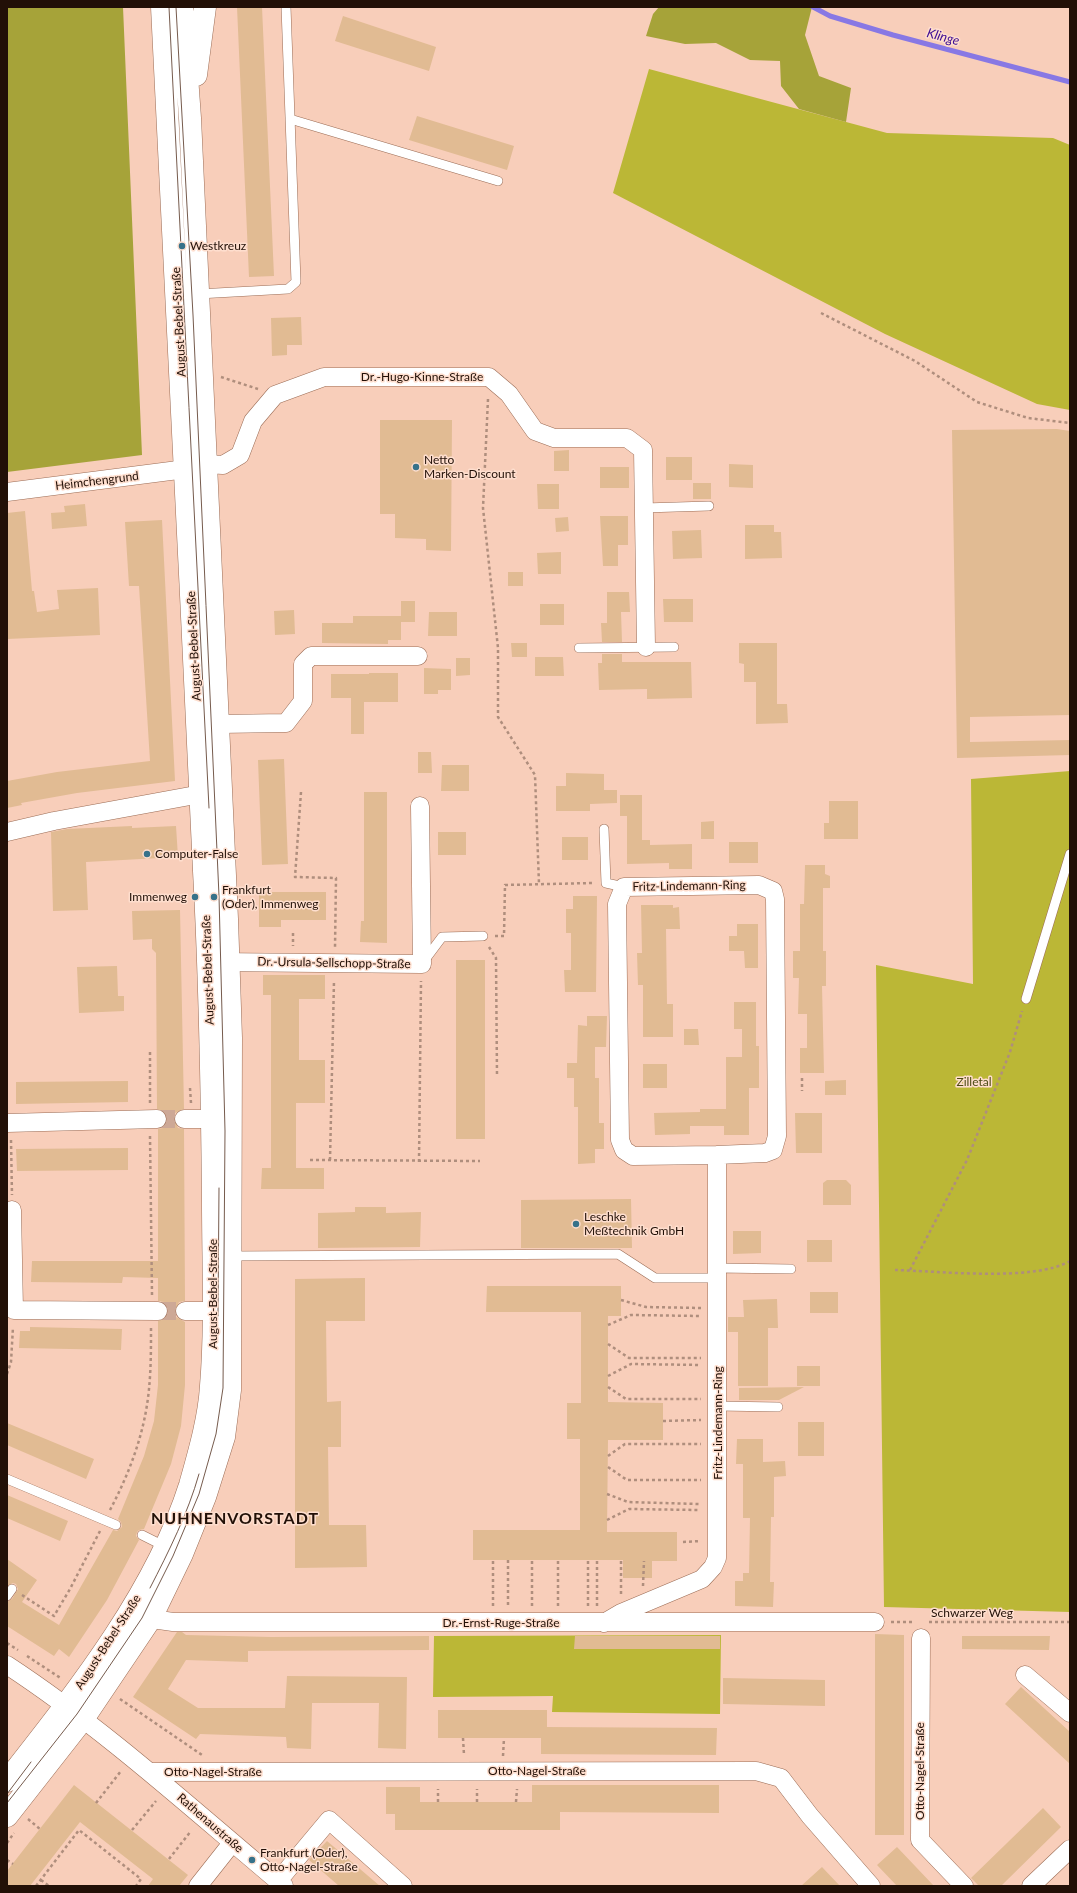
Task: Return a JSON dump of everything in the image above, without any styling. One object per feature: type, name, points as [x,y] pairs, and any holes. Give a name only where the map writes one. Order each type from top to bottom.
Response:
[{"type":"street","name":"August-Bebel-Straße","points":[[17,1817],[151,1618],[174,1550],[204,1430],[222,1311],[222,1119],[218,962],[218,724],[196,467],[162,7]]},
{"type":"street","name":"August-Bebel-Straße","points":[[182,7],[190,118],[198,294],[196,467],[201,794],[218,962]]},
{"type":"street","points":[[190,118],[205,7]]},
{"type":"street","name":"Dr.-Hugo-Kinne-Straße","points":[[196,467],[223,465],[240,455],[253,421],[275,395],[324,377],[489,377],[509,394],[535,431],[554,438],[628,438],[643,450],[646,647]]},
{"type":"street","name":"Heimchengrund","points":[[7,492],[196,467]]},
{"type":"street","points":[[218,724],[286,723],[303,701],[304,664],[311,656],[418,656]]},
{"type":"street","points":[[7,832],[54,821],[201,794]]},
{"type":"street","name":"Dr.-Ursula-Sellschopp-Straße","points":[[218,962],[422,964],[420,806]]},
{"type":"street","name":"Fritz-Lindemann-Ring","points":[[759,885],[773,891],[775,899],[777,1136],[773,1150],[765,1153],[717,1155],[633,1156],[624,1150],[620,1140],[617,904],[624,887],[759,885]]},
{"type":"street","points":[[9,1123],[154,1119]]},
{"type":"street","points":[[184,1119],[222,1119]]},
{"type":"street","name":"Fritz-Lindemann-Ring","points":[[596,1623],[702,1579],[713,1567],[717,1558],[717,1155]]},
{"type":"street","points":[[12,1210],[14,1310],[155,1311]]},
{"type":"street","points":[[185,1311],[222,1311]]},
{"type":"street","name":"August-Bebel-Straße","points":[[7,1781],[66,1706],[174,1550]]},
{"type":"street","name":"Dr.-Ernst-Ruge-Straße","points":[[129,1615],[181,1622],[875,1622]]},
{"type":"street","name":"Otto-Nagel-Straße","points":[[921,1638],[920,1840],[964,1886]]},
{"type":"street","name":"Rathenaustraße","points":[[7,1664],[83,1718],[150,1772],[281,1883],[329,1820],[403,1886]]},
{"type":"street","points":[[1025,1675],[1070,1713]]},
{"type":"street","name":"Otto-Nagel-Straße","points":[[150,1772],[756,1771],[781,1778],[810,1816],[871,1886]]},
{"type":"street","points":[[198,1886],[232,1842]]},
{"type":"street","points":[[1031,1886],[1070,1849]]},
{"type":"lane","name":"August-Bebel-Straße","points":[[198,294],[288,289],[296,282],[286,7]]},
{"type":"lane","points":[[290,119],[498,181]]},
{"type":"lane","points":[[644,508],[709,506]]},
{"type":"lane","points":[[579,648],[674,647]]},
{"type":"lane","points":[[604,829],[606,883],[624,887]]},
{"type":"lane","points":[[1026,999],[1070,854]]},
{"type":"lane","points":[[422,964],[442,937],[483,936]]},
{"type":"lane","points":[[222,1257],[618,1254],[655,1278],[791,1269]]},
{"type":"lane","points":[[718,1408],[778,1406]]},
{"type":"lane","points":[[7,1479],[116,1524]]},
{"type":"lane","points":[[142,1536],[174,1550]]},
{"type":"path","points":[[821,313],[915,362],[977,402],[1028,418],[1070,423]]},
{"type":"path","points":[[218,376],[275,395]]},
{"type":"path","points":[[489,377],[483,508],[498,648],[498,717],[535,775],[539,884]]},
{"type":"path","points":[[301,792],[295,877],[336,878],[330,1160]]},
{"type":"path","points":[[483,936],[504,936],[505,885],[606,883]]},
{"type":"path","points":[[483,936],[496,958],[497,1076]]},
{"type":"path","points":[[419,1162],[422,964]]},
{"type":"path","points":[[910,1270],[967,1160],[1010,1052],[1026,999]]},
{"type":"path","points":[[10,1592],[54,1616],[70,1589],[121,1490],[141,1438],[150,1390],[155,1311],[154,1119],[150,1050]]},
{"type":"path","points":[[802,1078],[802,1091]]},
{"type":"path","points":[[9,1123],[12,1210]]},
{"type":"path","points":[[310,1160],[419,1162],[480,1161]]},
{"type":"path","points":[[895,1270],[1020,1273],[1064,1264],[1070,1261]]},
{"type":"path","points":[[621,1300],[646,1307],[718,1312]]},
{"type":"path","points":[[7,1374],[11,1362],[14,1310]]},
{"type":"path","points":[[608,1325],[631,1314],[718,1312]]},
{"type":"path","points":[[608,1344],[630,1358],[718,1362]]},
{"type":"path","points":[[608,1376],[631,1364],[718,1362]]},
{"type":"path","points":[[608,1387],[626,1399],[718,1408]]},
{"type":"path","points":[[663,1421],[718,1408]]},
{"type":"path","points":[[608,1456],[625,1444],[718,1444]]},
{"type":"path","points":[[608,1467],[627,1480],[718,1480]]},
{"type":"path","points":[[607,1494],[628,1502],[718,1507]]},
{"type":"path","points":[[608,1520],[629,1509],[718,1507]]},
{"type":"path","points":[[493,1560],[500,1623]]},
{"type":"path","points":[[500,1623],[508,1560]]},
{"type":"path","points":[[532,1560],[532,1623]]},
{"type":"path","points":[[558,1560],[558,1623]]},
{"type":"path","points":[[588,1560],[596,1623]]},
{"type":"path","points":[[596,1623],[597,1560]]},
{"type":"path","points":[[621,1560],[621,1613]]},
{"type":"path","points":[[643,1604],[644,1561]]},
{"type":"path","name":"Schwarzer Weg","points":[[875,1622],[1070,1622]]},
{"type":"path","points":[[7,1642],[19,1651]]},
{"type":"path","points":[[25,1655],[62,1679]]},
{"type":"path","points":[[118,1698],[202,1755]]},
{"type":"path","points":[[96,1803],[121,1772]]},
{"type":"path","points":[[132,1830],[156,1801]]},
{"type":"path","points":[[17,1817],[40,1829]]},
{"type":"path","points":[[36,1886],[79,1830],[141,1879],[136,1886]]},
{"type":"path","points":[[169,1859],[191,1830]]},
{"type":"path","points":[[7,1860],[13,1864]]},
{"type":"path","points":[[41,1880],[49,1886]]},
{"type":"green space","points":[[649,69],[887,133],[1053,138],[1070,145],[1070,410],[1037,404],[885,334],[613,193]]},
{"type":"green space","name":"Zilletal","points":[[1070,771],[1070,1612],[884,1607],[876,965],[973,984],[971,779]]},
{"type":"green space","points":[[721,1635],[720,1714],[552,1712],[553,1696],[433,1697],[434,1636]]},
{"type":"shaded area","points":[[7,7],[123,7],[142,455],[7,472]]},
{"type":"shaded area","points":[[659,7],[812,7],[805,35],[819,76],[851,88],[846,122],[799,109],[781,86],[780,61],[750,60],[716,43],[685,44],[646,36],[653,14]]},
{"type":"building","points":[[237,7],[262,7],[274,276],[249,277]]},
{"type":"building","points":[[343,16],[436,47],[429,71],[335,41]]},
{"type":"building","points":[[417,116],[514,146],[507,170],[409,140]]},
{"type":"building","points":[[301,317],[302,345],[287,345],[287,355],[272,356],[271,318]]},
{"type":"building","name":"Netto Marken-Discount","points":[[380,420],[452,420],[451,551],[426,550],[426,539],[395,538],[395,514],[380,514]]},
{"type":"building","points":[[1057,429],[1070,431],[1070,715],[970,717],[970,742],[1070,740],[1070,755],[957,758],[952,430]]},
{"type":"building","points":[[569,450],[569,471],[554,471],[554,451]]},
{"type":"building","points":[[666,457],[692,457],[692,480],[666,480]]},
{"type":"building","points":[[729,464],[753,465],[753,488],[729,487]]},
{"type":"building","points":[[600,467],[629,467],[629,488],[600,488]]},
{"type":"building","points":[[693,483],[711,483],[711,499],[693,499]]},
{"type":"building","points":[[537,484],[559,484],[559,509],[538,509]]},
{"type":"building","points":[[85,504],[87,526],[52,529],[51,513],[65,512],[64,506]]},
{"type":"building","points":[[25,511],[32,591],[34,591],[37,612],[59,609],[57,590],[98,588],[100,635],[7,639],[7,513]]},
{"type":"building","points":[[600,516],[628,516],[628,545],[618,545],[618,566],[603,566]]},
{"type":"building","points":[[568,517],[569,531],[556,532],[555,518]]},
{"type":"building","points":[[162,520],[175,781],[77,793],[21,803],[22,805],[7,808],[7,781],[57,772],[150,761],[139,586],[129,586],[125,522]]},
{"type":"building","points":[[745,525],[774,525],[774,532],[781,532],[782,558],[745,559]]},
{"type":"building","points":[[701,530],[702,558],[673,559],[672,531]]},
{"type":"building","points":[[561,552],[561,574],[538,574],[537,553]]},
{"type":"building","points":[[508,572],[523,572],[523,586],[508,586]]},
{"type":"building","points":[[607,592],[629,592],[630,612],[621,612],[622,642],[602,642],[601,623],[607,623]]},
{"type":"building","points":[[663,599],[693,599],[693,622],[664,622]]},
{"type":"building","points":[[401,601],[415,601],[415,622],[401,622]]},
{"type":"building","points":[[540,604],[564,604],[564,625],[540,625]]},
{"type":"building","points":[[294,610],[295,634],[275,635],[274,611]]},
{"type":"building","points":[[429,612],[457,612],[457,636],[428,636]]},
{"type":"building","points":[[353,616],[401,616],[401,640],[388,640],[388,644],[322,643],[322,623],[353,623]]},
{"type":"building","points":[[511,643],[527,643],[527,657],[512,657]]},
{"type":"building","points":[[739,643],[777,643],[777,704],[787,704],[788,723],[756,724],[756,682],[744,682],[744,664],[739,663]]},
{"type":"building","points":[[602,654],[622,654],[622,662],[691,662],[692,698],[647,699],[647,689],[599,690],[598,663],[602,663]]},
{"type":"building","points":[[535,657],[563,657],[564,676],[535,676]]},
{"type":"building","points":[[456,658],[470,658],[470,675],[456,676]]},
{"type":"building","points":[[424,668],[451,669],[451,690],[438,690],[438,694],[424,694]]},
{"type":"building","points":[[398,673],[398,702],[364,702],[364,734],[351,734],[351,698],[331,698],[331,674]]},
{"type":"building","points":[[418,752],[431,752],[432,773],[418,773]]},
{"type":"building","points":[[284,759],[288,864],[262,865],[258,760]]},
{"type":"building","points":[[442,765],[469,765],[469,791],[441,791]]},
{"type":"building","points":[[566,773],[604,774],[604,790],[617,790],[617,803],[590,804],[590,811],[556,811],[556,786],[566,786]]},
{"type":"building","points":[[364,792],[387,792],[387,943],[360,942],[361,921],[364,921]]},
{"type":"building","points":[[620,795],[642,795],[642,840],[650,840],[650,845],[692,844],[692,869],[669,869],[669,863],[627,864],[627,816],[620,816]]},
{"type":"building","points":[[829,801],[858,801],[858,839],[824,839],[824,823],[829,823]]},
{"type":"building","points":[[714,821],[714,839],[701,839],[701,822]]},
{"type":"building","points":[[132,826],[132,828],[176,826],[178,857],[86,862],[88,910],[53,911],[51,832],[67,829]]},
{"type":"building","points":[[438,832],[466,832],[466,855],[438,855]]},
{"type":"building","points":[[562,837],[588,837],[588,860],[562,860]]},
{"type":"building","points":[[729,842],[758,842],[758,863],[729,863]]},
{"type":"building","points":[[805,865],[825,865],[825,874],[830,876],[830,888],[823,888],[823,951],[826,951],[826,986],[822,986],[824,1073],[800,1073],[800,1048],[807,1048],[807,1014],[798,1014],[799,978],[793,978],[793,951],[800,951],[800,904],[804,904]]},
{"type":"building","points":[[259,892],[326,892],[326,920],[281,920],[281,927],[259,927]]},
{"type":"building","points":[[573,896],[597,896],[596,992],[565,992],[564,970],[571,970],[571,933],[566,933],[566,909],[573,909]]},
{"type":"building","points":[[641,905],[673,905],[673,908],[679,907],[680,929],[666,929],[667,1004],[673,1004],[673,1037],[643,1037],[643,985],[638,985],[637,953],[642,953]]},
{"type":"building","points":[[180,910],[184,1109],[175,1113],[174,1119],[178,1128],[184,1129],[185,1301],[179,1302],[175,1311],[176,1317],[185,1322],[185,1385],[181,1426],[171,1464],[144,1529],[137,1532],[136,1536],[139,1540],[107,1600],[69,1657],[59,1649],[54,1656],[7,1626],[7,1602],[12,1599],[18,1589],[16,1584],[13,1583],[7,1586],[7,1559],[37,1580],[22,1602],[59,1625],[113,1530],[117,1531],[122,1527],[121,1522],[118,1519],[144,1456],[154,1421],[158,1385],[158,1321],[167,1317],[168,1311],[164,1302],[158,1301],[158,1278],[123,1277],[122,1283],[31,1282],[32,1261],[158,1261],[158,1129],[163,1128],[167,1119],[166,1113],[157,1109],[156,953],[152,949],[152,939],[133,940],[132,911]]},
{"type":"building","points":[[737,924],[758,924],[758,968],[745,968],[744,951],[729,951],[729,936],[737,936]]},
{"type":"building","points":[[456,960],[485,960],[485,1139],[456,1139]]},
{"type":"building","points":[[117,966],[118,996],[124,996],[124,1011],[79,1013],[77,967]]},
{"type":"building","points":[[263,975],[325,975],[325,999],[299,999],[299,1060],[325,1060],[325,1103],[296,1103],[296,1168],[324,1168],[324,1189],[261,1189],[262,1168],[271,1168],[271,995],[263,995]]},
{"type":"building","points":[[734,1002],[756,1002],[756,1046],[759,1046],[759,1088],[749,1088],[749,1135],[724,1135],[724,1126],[690,1126],[690,1134],[655,1135],[654,1113],[700,1112],[700,1109],[726,1109],[726,1057],[742,1057],[742,1029],[734,1029]]},
{"type":"building","points":[[587,1016],[607,1016],[606,1047],[595,1047],[595,1078],[599,1078],[599,1123],[604,1123],[604,1149],[595,1149],[595,1163],[578,1164],[578,1107],[574,1107],[574,1078],[567,1078],[567,1063],[577,1063],[578,1025],[587,1026]]},
{"type":"building","points":[[684,1029],[698,1029],[699,1045],[684,1045]]},
{"type":"building","points":[[643,1064],[667,1064],[667,1088],[643,1088]]},
{"type":"building","points":[[846,1080],[846,1095],[825,1095],[825,1081]]},
{"type":"building","points":[[128,1081],[128,1102],[16,1104],[16,1082]]},
{"type":"building","points":[[795,1113],[822,1113],[822,1153],[796,1153]]},
{"type":"building","points":[[128,1148],[128,1170],[17,1171],[16,1149]]},
{"type":"building","points":[[827,1180],[846,1180],[851,1185],[851,1205],[823,1205],[823,1183]]},
{"type":"building","name":"Leschke Meßtechnik GmbH","points":[[631,1199],[632,1248],[521,1248],[521,1200]]},
{"type":"building","points":[[355,1207],[386,1207],[386,1213],[421,1212],[420,1247],[318,1248],[318,1213],[355,1212]]},
{"type":"building","points":[[733,1231],[761,1231],[761,1253],[733,1254]]},
{"type":"building","points":[[807,1240],[832,1240],[832,1262],[807,1262]]},
{"type":"building","points":[[365,1278],[365,1321],[326,1321],[327,1402],[341,1401],[341,1447],[328,1447],[329,1525],[366,1525],[367,1567],[295,1568],[295,1279]]},
{"type":"building","points":[[487,1286],[621,1286],[621,1316],[608,1316],[608,1402],[663,1403],[663,1440],[608,1440],[607,1532],[677,1532],[677,1561],[652,1561],[652,1578],[623,1578],[623,1560],[473,1560],[473,1530],[580,1530],[580,1439],[567,1439],[567,1403],[581,1403],[581,1312],[486,1312]]},
{"type":"building","points":[[810,1292],[838,1292],[838,1313],[810,1313]]},
{"type":"building","points":[[777,1299],[778,1328],[768,1328],[768,1386],[738,1386],[738,1332],[728,1332],[728,1317],[744,1317],[743,1300]]},
{"type":"building","points":[[30,1327],[122,1329],[121,1350],[19,1348],[20,1331],[30,1331]]},
{"type":"building","points":[[797,1366],[820,1366],[820,1386],[797,1386]]},
{"type":"building","points":[[804,1387],[779,1400],[739,1400],[739,1388]]},
{"type":"building","points":[[798,1422],[824,1422],[824,1456],[798,1456]]},
{"type":"building","points":[[7,1423],[94,1459],[86,1479],[7,1445]]},
{"type":"building","points":[[737,1439],[763,1439],[763,1462],[785,1461],[786,1476],[774,1477],[774,1517],[771,1517],[770,1582],[774,1582],[773,1607],[735,1606],[735,1581],[743,1581],[743,1573],[749,1573],[750,1518],[743,1518],[743,1464],[736,1464]]},
{"type":"building","points":[[7,1495],[68,1521],[60,1541],[7,1518]]},
{"type":"building","points":[[177,1632],[182,1632],[186,1635],[271,1637],[429,1636],[429,1650],[248,1651],[248,1662],[186,1660],[168,1689],[198,1708],[285,1708],[287,1676],[407,1677],[406,1749],[378,1748],[379,1703],[312,1703],[311,1749],[287,1748],[286,1737],[200,1734],[196,1739],[133,1697]]},
{"type":"building","points":[[875,1634],[904,1635],[904,1835],[875,1835]]},
{"type":"building","points":[[575,1636],[720,1636],[720,1649],[574,1649]]},
{"type":"building","points":[[962,1636],[1050,1636],[1049,1650],[962,1649]]},
{"type":"building","points":[[723,1678],[825,1680],[825,1706],[723,1704]]},
{"type":"building","points":[[1021,1687],[1070,1732],[1070,1764],[1005,1704]]},
{"type":"building","points":[[438,1710],[547,1710],[547,1727],[717,1728],[716,1755],[541,1754],[541,1738],[438,1738]]},
{"type":"building","points":[[74,1785],[188,1875],[179,1886],[148,1886],[153,1879],[80,1822],[30,1886],[7,1886],[7,1871]]},
{"type":"building","points":[[532,1785],[719,1785],[719,1813],[560,1812],[560,1830],[395,1830],[395,1814],[386,1814],[386,1787],[420,1787],[420,1802],[532,1802]]},
{"type":"building","points":[[1043,1808],[1061,1827],[1001,1886],[979,1886],[971,1878]]},
{"type":"building","points":[[327,1841],[380,1886],[339,1886],[309,1860]]},
{"type":"building","points":[[897,1847],[934,1886],[897,1886],[877,1865]]},
{"type":"building","points":[[822,1867],[840,1886],[801,1886]]},
{"type":"waterway","name":"Klinge","points":[[813,7],[830,16],[893,35],[1070,82]]},
{"type":"tunnel","points":[[157,1119],[184,1119]]},
{"type":"tunnel","points":[[158,1311],[185,1311]]},
{"type":"tram line","points":[[169,7],[209,808]]},
{"type":"tram line","points":[[7,1803],[77,1714],[142,1618],[173,1556],[199,1494],[216,1434],[223,1388],[225,1131],[219,896],[193,315],[176,7]]},
{"type":"tram line","points":[[218,1316],[219,1188]]},
{"type":"tram line","points":[[150,1588],[184,1517],[199,1474]]},
{"type":"tram line","points":[[7,1794],[31,1762]]},
{"type":"place","name":"Westkreuz","points":[[182,246]]},
{"type":"place","name":"Netto Marken-Discount","points":[[416,467]]},
{"type":"place","name":"Computer-False","points":[[147,854]]},
{"type":"place","name":"Immenweg","points":[[195,897]]},
{"type":"place","name":"Frankfurt (Oder), Immenweg","points":[[214,897]]},
{"type":"place","name":"Leschke Meßtechnik GmbH","points":[[576,1224]]},
{"type":"place","name":"Frankfurt (Oder), Otto-Nagel-Straße","points":[[252,1860]]},
{"type":"district","name":"NUHNENVORSTADT","points":[[235,1519]]}]
